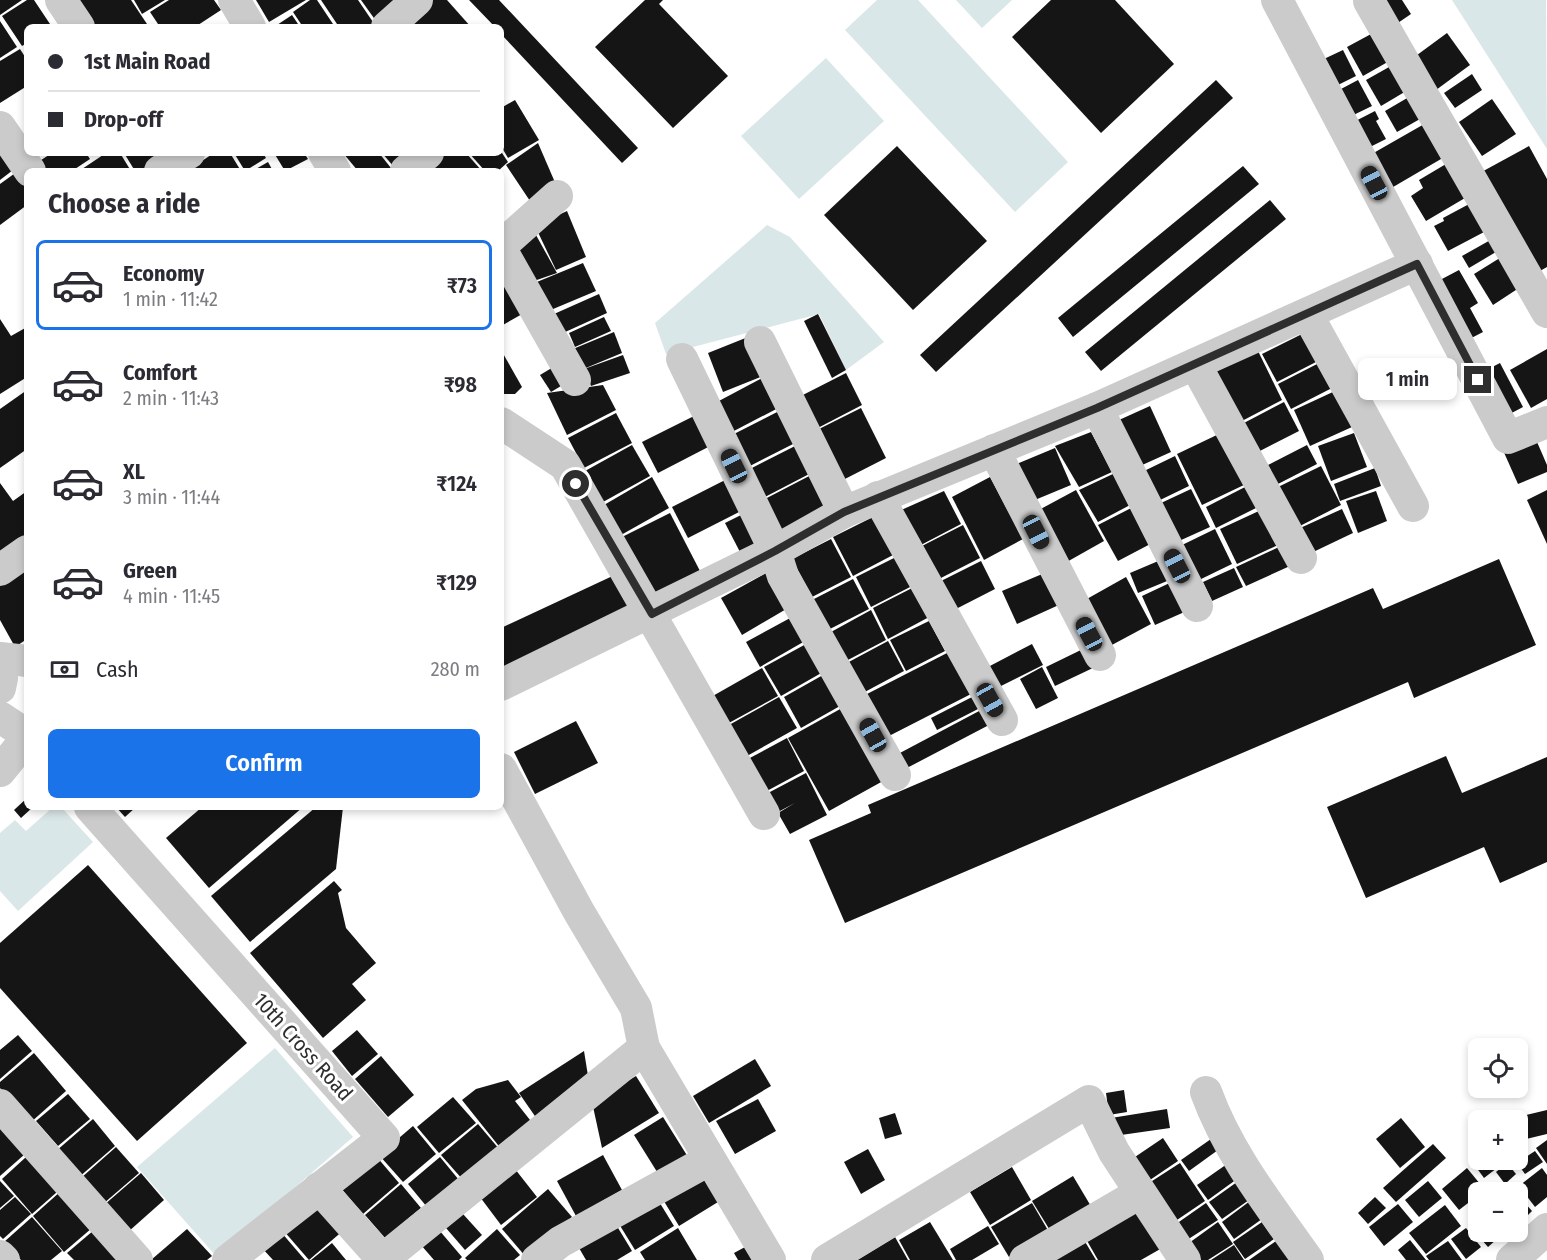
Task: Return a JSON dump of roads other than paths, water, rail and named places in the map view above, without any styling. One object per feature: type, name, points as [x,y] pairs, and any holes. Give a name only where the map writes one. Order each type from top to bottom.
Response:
[{"type":"street","points":[[61,0],[77,24]]},
{"type":"street","points":[[234,0],[248,24]]},
{"type":"street","points":[[390,24],[417,0]]},
{"type":"street","points":[[1277,0],[1508,438],[1547,422]]},
{"type":"street","points":[[1369,0],[1547,312]]},
{"type":"street","points":[[0,127],[28,168]]},
{"type":"street","points":[[165,168],[184,156]]},
{"type":"street","points":[[410,168],[424,156]]},
{"type":"street","points":[[504,244],[557,196]]},
{"type":"street","points":[[504,252],[574,380]]},
{"type":"street","points":[[504,684],[652,614],[878,496],[1097,408],[1417,264]]},
{"type":"street","points":[[1307,314],[1413,506]]},
{"type":"street","points":[[760,342],[844,512]]},
{"type":"street","points":[[682,358],[775,551],[783,576],[896,775]]},
{"type":"street","points":[[1196,364],[1301,558]]},
{"type":"street","points":[[1097,408],[1197,606]]},
{"type":"street","points":[[504,425],[565,465],[764,814]]},
{"type":"street","points":[[994,450],[1100,655]]},
{"type":"street","points":[[878,496],[1002,720]]},
{"type":"street","points":[[0,570],[24,553]]},
{"type":"street","points":[[0,658],[24,662]]},
{"type":"street","points":[[0,675],[2,678],[0,688]]},
{"type":"street","points":[[0,717],[24,735]]},
{"type":"street","points":[[0,771],[24,741]]},
{"type":"street","points":[[504,775],[579,912],[636,1008],[644,1048],[770,1260]]},
{"type":"street","name":"10th Cross Road","points":[[93,810],[384,1138],[228,1260]]},
{"type":"street","points":[[319,1188],[382,1260],[644,1048]]},
{"type":"street","points":[[1206,1092],[1220,1129],[1236,1158],[1308,1260]]},
{"type":"street","points":[[827,1260],[1089,1101],[1114,1152],[1185,1260]]},
{"type":"street","points":[[0,1105],[137,1260]]},
{"type":"street","points":[[537,1260],[560,1242],[709,1160]]},
{"type":"street","points":[[1025,1260],[1140,1193]]},
{"type":"street","points":[[1512,1260],[1547,1229]]},
{"type":"street","points":[[0,1256],[4,1260]]}]
